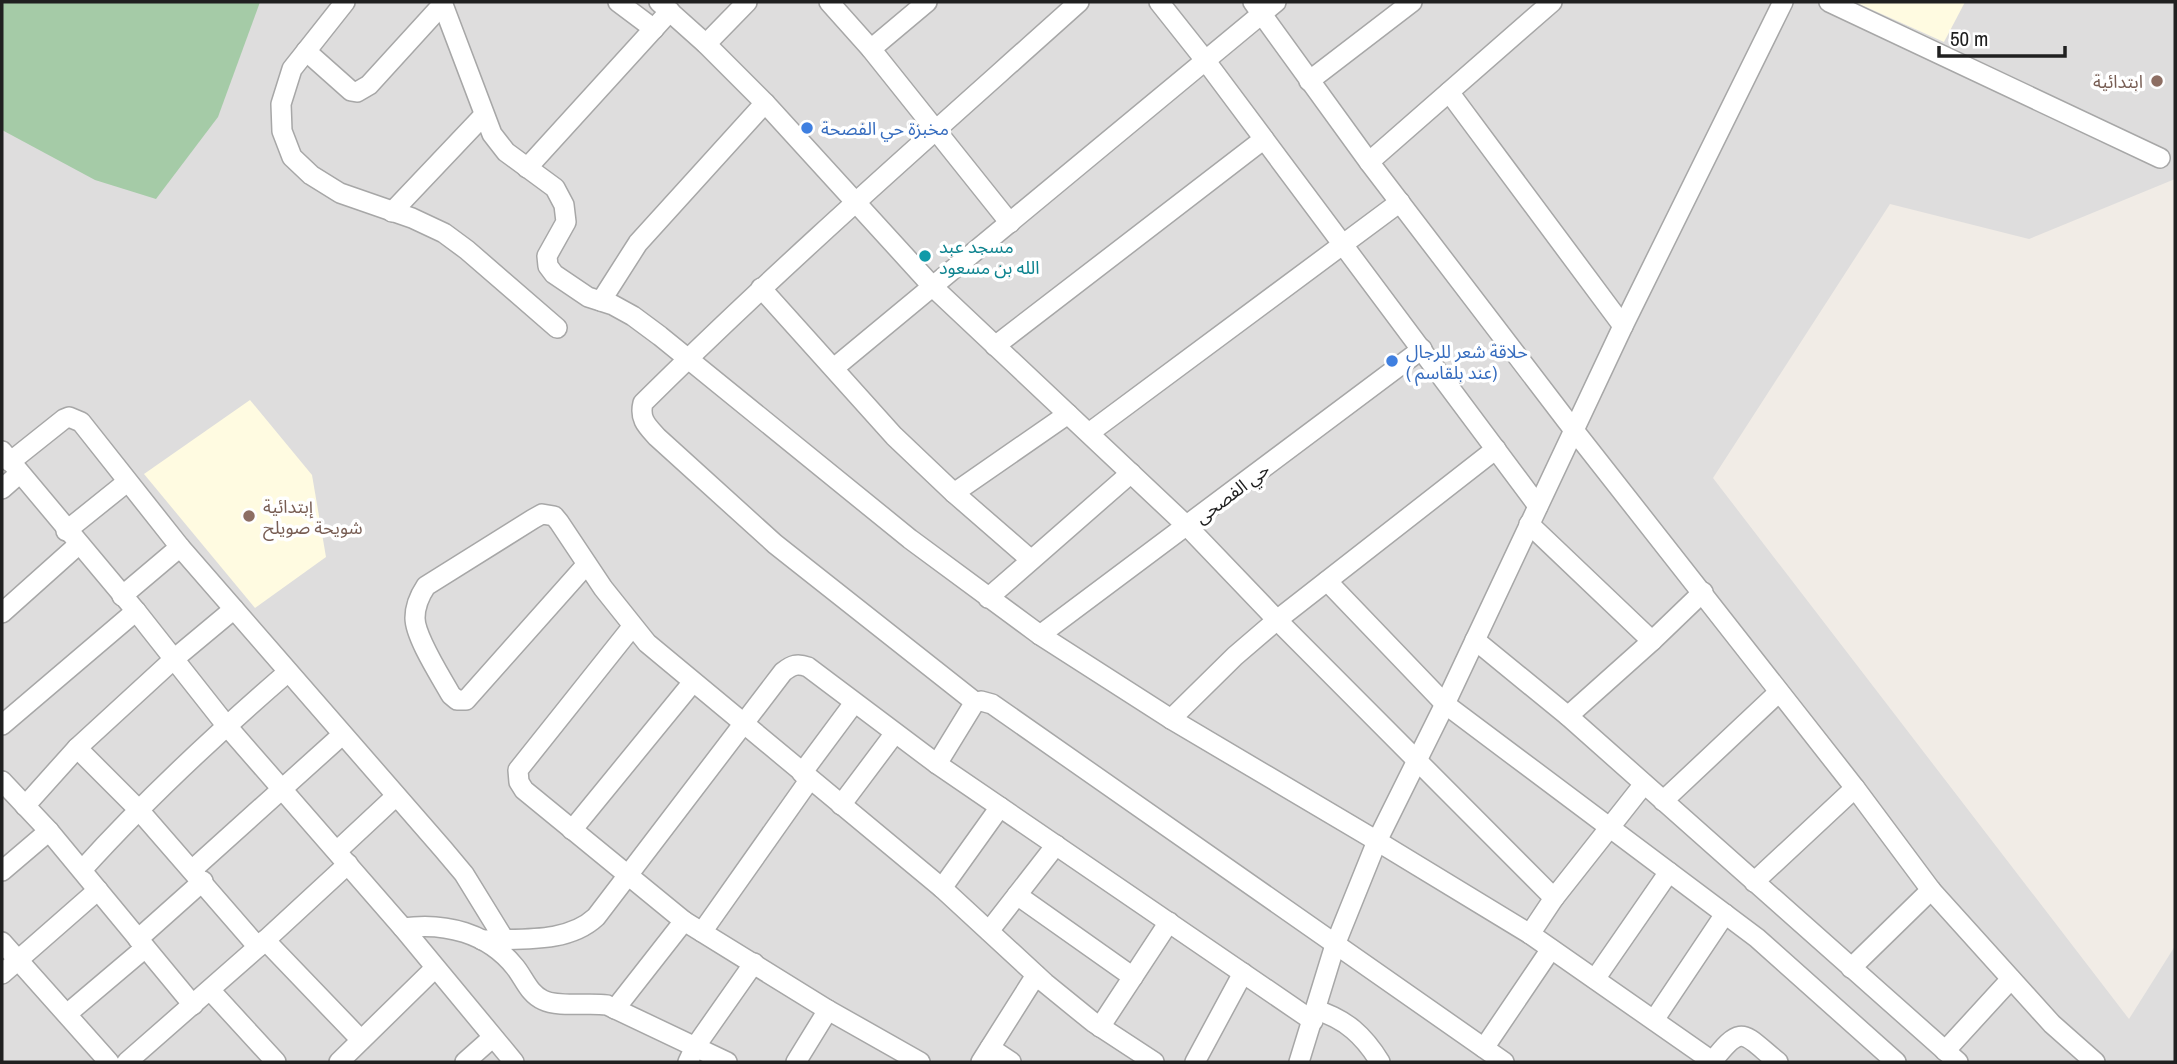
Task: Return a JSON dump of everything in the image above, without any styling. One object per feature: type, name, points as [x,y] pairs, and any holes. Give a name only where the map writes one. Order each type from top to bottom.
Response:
[{"type":"street","points":[[345,2],[292,69],[281,104],[282,131],[292,157],[311,175],[340,193],[444,233],[557,328]]},
{"type":"street","points":[[618,2],[654,29]]},
{"type":"street","points":[[706,44],[747,2]]},
{"type":"street","points":[[829,2],[871,49],[1010,223]]},
{"type":"street","points":[[871,49],[927,2]]},
{"type":"street","points":[[1079,2],[761,288],[643,403],[642,420],[775,544],[975,702],[992,704],[1504,1062]]},
{"type":"street","points":[[1159,2],[1496,449],[1534,515],[1653,641]]},
{"type":"street","points":[[1310,81],[1412,2]]},
{"type":"street","points":[[1369,162],[1552,2]]},
{"type":"street","points":[[1299,1062],[1335,945],[1377,841],[1445,704],[1573,429],[1783,2]]},
{"type":"street","points":[[1829,2],[2160,158]]},
{"type":"street","points":[[306,51],[351,91],[357,92],[369,85],[441,5],[492,134],[506,152],[555,188],[564,205],[566,222],[547,257],[548,266],[554,274],[588,297],[633,316],[660,336],[910,539],[1040,635],[1171,719],[1530,934],[1712,1062],[1729,1040],[1736,1036],[1746,1036],[1778,1062]]},
{"type":"street","points":[[834,368],[1205,60],[1263,5],[1310,81],[1369,162],[1573,429],[1855,788],[1931,890],[2052,1024],[2095,1062]]},
{"type":"street","points":[[527,168],[654,29],[664,6],[765,103],[933,287],[1188,527],[1554,898]]},
{"type":"street","points":[[1449,92],[1623,326]]},
{"type":"street","points":[[601,301],[638,243],[765,103]]},
{"type":"street","points":[[392,212],[484,115]]},
{"type":"street","points":[[995,346],[1264,139]]},
{"type":"street","points":[[1089,433],[1400,202]]},
{"type":"street","points":[[761,288],[894,436],[1031,560]]},
{"type":"street","name":"حي الفصحى","points":[[1040,635],[1188,527],[1422,349]]},
{"type":"street","points":[[954,493],[1068,414]]},
{"type":"street","points":[[2,489],[10,462],[69,417],[81,422],[180,547],[464,874],[504,939]]},
{"type":"street","points":[[1171,719],[1235,656],[1277,620],[1496,449]]},
{"type":"street","points":[[10,462],[136,611],[226,725],[403,928],[514,1062]]},
{"type":"street","points":[[988,598],[1131,473]]},
{"type":"street","points":[[2,613],[127,482]]},
{"type":"street","points":[[587,565],[466,700],[457,701],[451,695],[416,625],[416,606],[426,586],[533,519],[549,513],[559,522],[587,565],[647,643],[942,888],[1036,975],[1100,1027],[1154,1062]]},
{"type":"street","points":[[122,596],[180,547]]},
{"type":"street","points":[[1327,581],[1445,704],[1768,947],[1896,1062]]},
{"type":"street","points":[[1568,716],[1653,641],[1703,592]]},
{"type":"street","points":[[25,806],[77,748],[174,659],[234,609]]},
{"type":"street","points":[[2,725],[136,611]]},
{"type":"street","points":[[632,626],[516,775],[524,790],[684,921],[828,1010],[891,1056],[920,1062]]},
{"type":"street","points":[[1475,640],[1568,716],[1952,1057],[2011,979]]},
{"type":"street","points":[[482,940],[557,935],[574,933],[585,928],[628,876],[783,672],[792,665],[800,664],[808,667],[937,764],[1243,974],[1315,1016],[1333,1016],[1353,1028],[1380,1062]]},
{"type":"street","points":[[82,870],[138,809],[226,725],[288,672]]},
{"type":"street","points":[[572,830],[693,682]]},
{"type":"street","points":[[1663,801],[1779,692]]},
{"type":"street","points":[[937,764],[975,702]]},
{"type":"street","points":[[702,932],[854,703]]},
{"type":"street","points":[[841,805],[895,733]]},
{"type":"street","points":[[67,1014],[142,943],[197,875],[281,788],[342,735]]},
{"type":"street","points":[[77,748],[138,809],[261,944],[362,1040]]},
{"type":"street","points":[[2,781],[82,870],[193,1005]]},
{"type":"street","points":[[1530,934],[1554,898],[1644,784]]},
{"type":"street","points":[[1754,882],[1855,788]]},
{"type":"street","points":[[127,1062],[261,944],[343,858],[396,796]]},
{"type":"street","points":[[942,888],[1000,807]]},
{"type":"street","points":[[2,871],[48,831]]},
{"type":"street","points":[[989,931],[1056,845]]},
{"type":"street","points":[[1595,979],[1668,872]]},
{"type":"street","points":[[2,974],[98,890]]},
{"type":"street","points":[[1852,968],[1931,890]]},
{"type":"street","points":[[1017,895],[1133,977]]},
{"type":"street","points":[[1654,1020],[1725,914]]},
{"type":"street","points":[[615,1009],[684,921]]},
{"type":"street","points":[[1100,1027],[1169,922]]},
{"type":"street","points":[[403,928],[447,927],[482,940],[502,953],[516,968],[530,990],[542,1000],[558,1003],[591,1002],[615,1009],[692,1055],[727,1062]]},
{"type":"street","points":[[2,942],[109,1062]]},
{"type":"street","points":[[1484,1048],[1550,949]]},
{"type":"street","points":[[692,1055],[754,963]]},
{"type":"street","points":[[339,1062],[434,968]]},
{"type":"street","points":[[1195,1062],[1243,974]]},
{"type":"street","points":[[1012,1062],[986,1055],[1036,975]]},
{"type":"street","points":[[210,990],[267,1059]]},
{"type":"street","points":[[796,1062],[828,1010]]},
{"type":"street","points":[[465,1062],[492,1038]]},
{"type":"shaded area","points":[[2,2],[2175,2],[2175,179],[2029,239],[1890,204],[1713,478],[2129,1019],[2175,946],[2175,1062],[2,1062]]},
{"type":"shaded area","points":[[1855,2],[1965,2],[1944,42]]},
{"type":"shaded area","name":"إبتدائية شويحة صويلح","points":[[250,400],[312,475],[326,557],[255,608],[144,474]]},
{"type":"green space","points":[[2,2],[260,2],[218,117],[156,199],[95,180],[2,130]]},
{"type":"place","name":"ابتدائية","points":[[2157,81]]},
{"type":"place","name":"مخبزة حي الفصحة","points":[[807,128]]},
{"type":"place","name":"مسجد عبد الله بن مسعود","points":[[925,256]]},
{"type":"place","name":"حلاقة شعر للرجال ( عند بلقاسم)","points":[[1392,361]]},
{"type":"place","name":"إبتدائية شويحة صويلح","points":[[249,516]]}]
